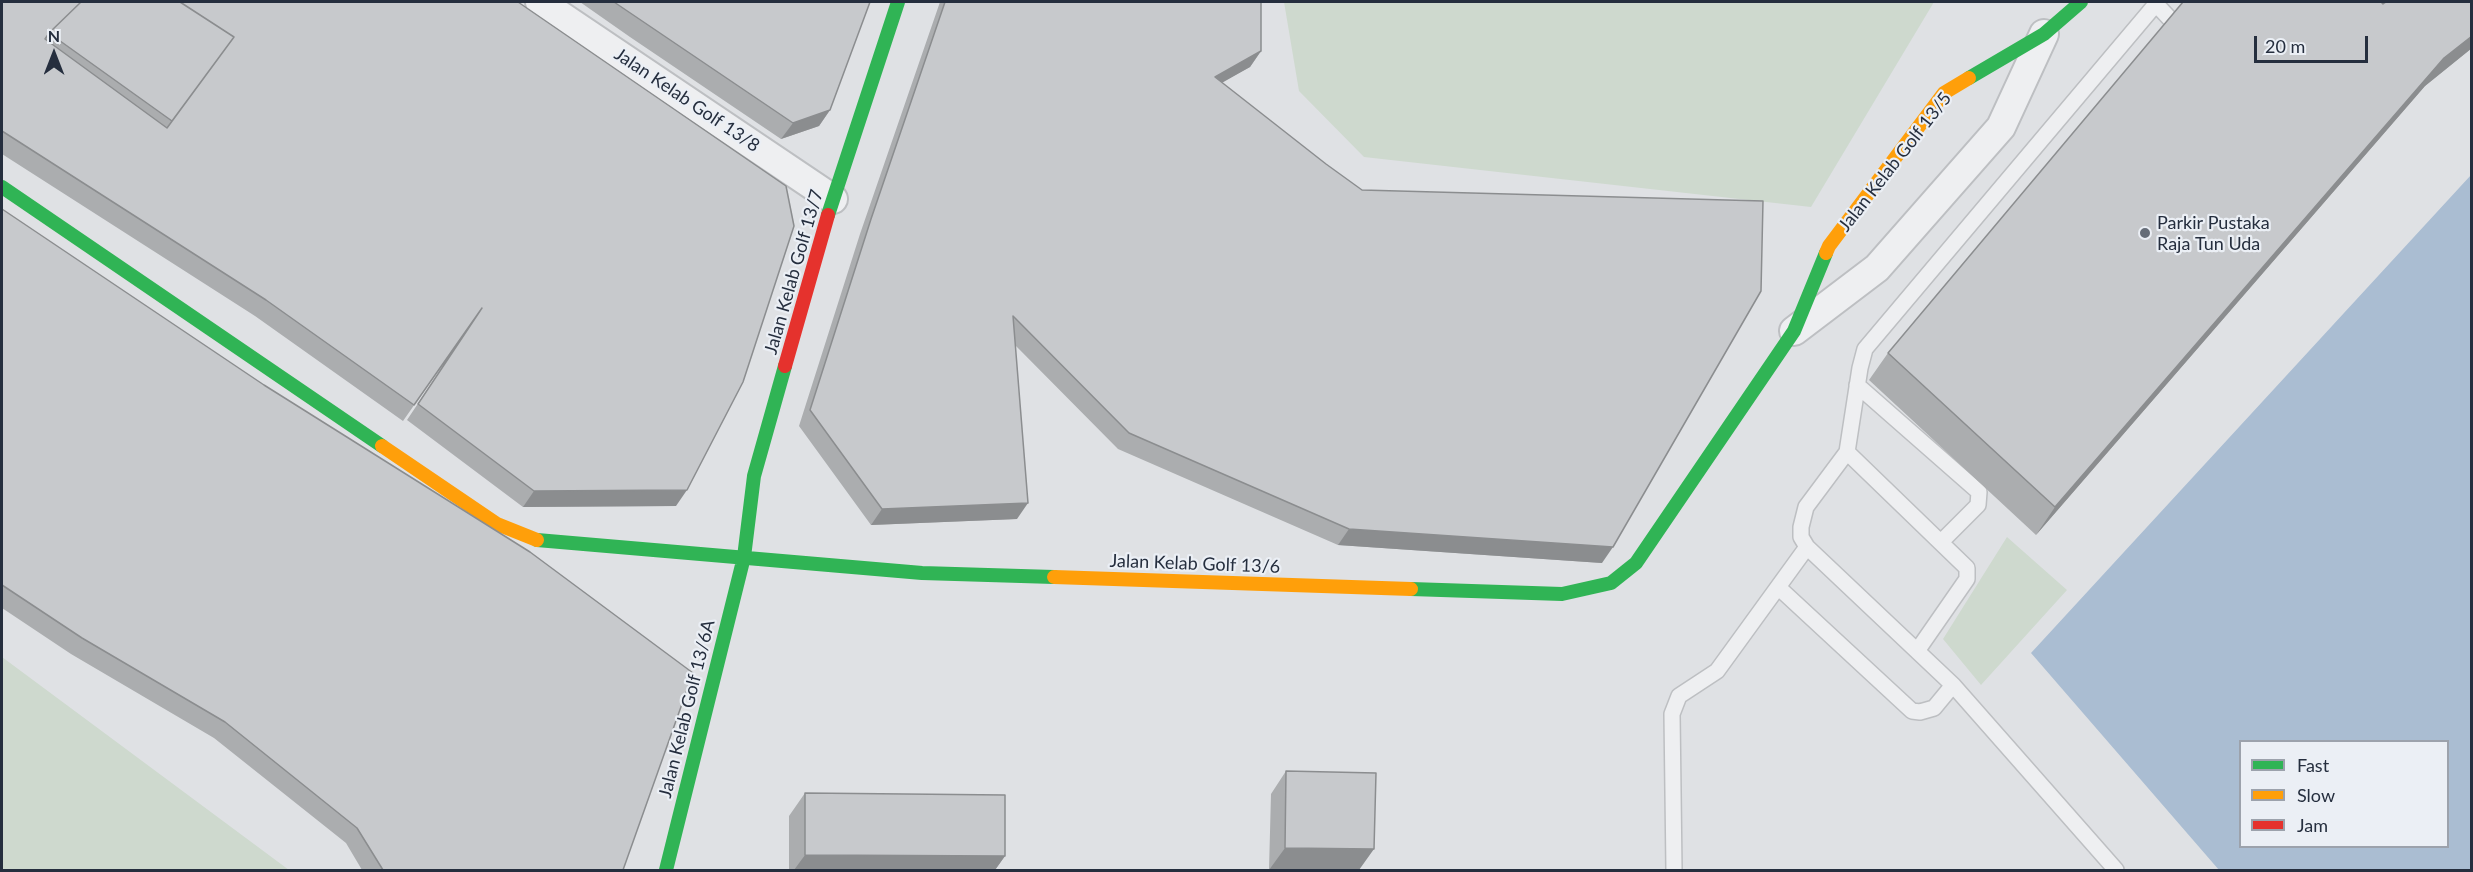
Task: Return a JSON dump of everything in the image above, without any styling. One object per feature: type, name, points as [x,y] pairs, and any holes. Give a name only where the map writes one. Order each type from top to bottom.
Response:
[{"type":"street","name":"Jalan Kelab Golf 13/8","points":[[540,2],[833,199]]},
{"type":"street","name":"Jalan Kelab Golf 13/7","points":[[744,557],[754,476],[833,199],[898,2]]},
{"type":"street","name":"Jalan Kelab Golf 13/5","points":[[1636,563],[1794,331],[1829,246],[1944,93],[2044,34],[2081,2]]},
{"type":"street","name":"Jalan Kelab Golf 13/5","points":[[1794,331],[1877,268],[2001,127],[2044,34]]},
{"type":"street","name":"Jalan Kelab Golf 13/6","points":[[2,187],[497,524],[535,540],[922,573],[1562,594],[1611,583],[1636,563]]},
{"type":"street","name":"Jalan Kelab Golf 13/6A","points":[[666,870],[744,557]]},
{"type":"lane","points":[[2116,870],[1953,685],[1807,547],[1801,537],[1801,527],[1806,507],[1847,452],[1865,349],[2155,3],[2171,20]]},
{"type":"lane","points":[[1857,385],[1979,492],[1978,505],[1941,542]]},
{"type":"lane","points":[[1847,452],[1967,568],[1967,579],[1917,651]]},
{"type":"lane","points":[[1674,870],[1672,714],[1679,696],[1717,671],[1807,547]]},
{"type":"lane","points":[[1778,587],[1912,711],[1920,712],[1934,708],[1953,685]]},
{"type":"shaded area","points":[[1284,2],[1934,2],[1811,207],[1364,157],[1299,91]]},
{"type":"shaded area","points":[[2007,537],[2067,590],[1981,685],[1943,639]]},
{"type":"shaded area","points":[[2,657],[289,870],[2,870]]},
{"type":"water","points":[[2471,175],[2471,870],[2219,870],[2031,653]]},
{"type":"building","points":[[2,2],[81,2],[45,39],[167,128],[234,37],[180,2],[518,2],[786,186],[794,226],[743,382],[687,490],[534,491],[418,404],[482,308],[414,405],[266,300],[2,131]]},
{"type":"building","points":[[81,2],[180,2],[234,37],[172,121],[49,33]]},
{"type":"building","points":[[614,2],[870,2],[830,110],[793,123]]},
{"type":"building","points":[[945,2],[1261,2],[1261,51],[1215,77],[1362,190],[1763,201],[1761,291],[1613,547],[1349,529],[1129,433],[1013,316],[1028,503],[882,509],[810,410],[871,219]]},
{"type":"building","name":"Parkir Pustaka Raja Tun Uda","points":[[2183,2],[2381,2],[2383,4],[2386,2],[2472,2],[2472,36],[2444,58],[2055,507],[1888,353]]},
{"type":"building","points":[[2,209],[264,385],[530,552],[693,673],[623,870],[383,870],[357,828],[225,722],[82,638],[2,585]]},
{"type":"building","points":[[1286,771],[1376,773],[1374,849],[1285,848]]},
{"type":"building","points":[[805,793],[1005,795],[1005,856],[805,855]]},
{"type":"traffic: fast","points":[[828,215],[898,2]]},
{"type":"traffic: fast","points":[[1969,78],[2044,34],[2081,2]]},
{"type":"traffic: fast","points":[[2,187],[382,446]]},
{"type":"traffic: fast","points":[[1411,589],[1562,594],[1611,583],[1636,563],[1794,331],[1826,253]]},
{"type":"traffic: fast","points":[[666,870],[744,557],[754,476],[785,366]]},
{"type":"traffic: fast","points":[[537,540],[922,573],[1054,577]]},
{"type":"traffic: slow","points":[[1826,253],[1944,93],[1969,78]]},
{"type":"traffic: slow","points":[[382,446],[497,524],[537,540]]},
{"type":"traffic: slow","points":[[1054,577],[1411,589]]},
{"type":"traffic: jam","points":[[785,366],[828,215]]},
{"type":"place","name":"Parkir Pustaka Raja Tun Uda","points":[[2145,233]]}]
